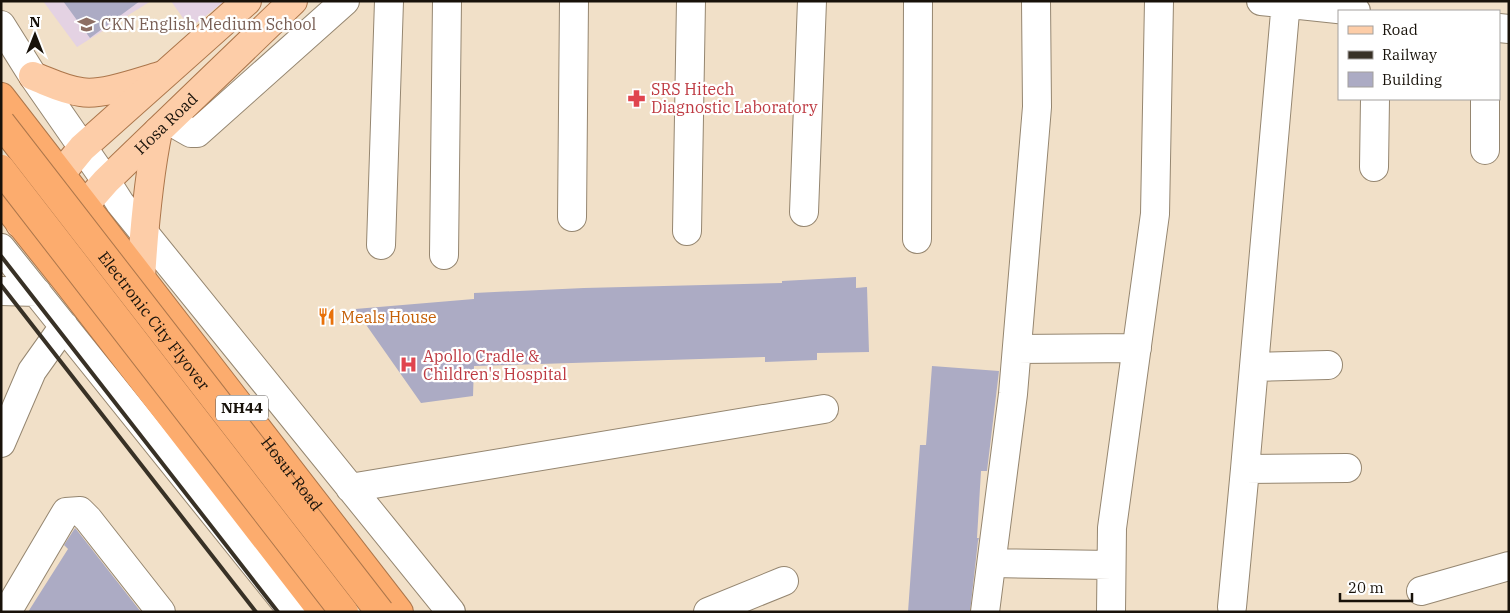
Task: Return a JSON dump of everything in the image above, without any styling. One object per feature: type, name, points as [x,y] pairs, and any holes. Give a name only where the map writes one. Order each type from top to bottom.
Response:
[{"type":"highway","name":"Hosur Road","points":[[1,97],[399,612]]},
{"type":"highway","name":"Electronic City Flyover","points":[[1,123],[380,612]]},
{"type":"highway","name":"Electronic City Flyover","points":[[1,169],[344,612]]},
{"type":"highway","points":[[1,199],[323,612]]},
{"type":"main road","points":[[20,224],[82,148],[247,1]]},
{"type":"main road","name":"Hosa Road","points":[[44,253],[106,181],[293,1]]},
{"type":"main road","points":[[33,76],[65,89],[83,93],[103,91],[164,75]]},
{"type":"main road","points":[[141,278],[150,172],[164,126]]},
{"type":"street","points":[[164,126],[198,133],[345,1]]},
{"type":"street","points":[[381,245],[389,1]]},
{"type":"street","points":[[444,255],[447,1]]},
{"type":"street","points":[[572,217],[574,1]]},
{"type":"street","points":[[687,231],[691,1]]},
{"type":"street","points":[[804,212],[812,1]]},
{"type":"street","points":[[917,239],[918,1]]},
{"type":"street","points":[[985,612],[1017,349],[1037,106],[1036,1]]},
{"type":"street","points":[[1110,612],[1112,528],[1155,214],[1159,1]]},
{"type":"street","points":[[1232,607],[1254,367],[1278,2],[1347,10]]},
{"type":"street","points":[[1,25],[33,76],[120,203],[451,612]]},
{"type":"street","points":[[1374,167],[1375,100]]},
{"type":"street","points":[[1485,100],[1485,150]]},
{"type":"street","points":[[5,253],[293,612]]},
{"type":"street","points":[[1,291],[37,292]]},
{"type":"street","points":[[1,442],[32,371],[64,326]]},
{"type":"street","points":[[1017,349],[1137,348]]},
{"type":"street","points":[[1254,367],[1328,365]]},
{"type":"street","points":[[350,488],[824,409]]},
{"type":"street","points":[[1245,469],[1347,468]]},
{"type":"street","points":[[7,612],[66,512],[72,510],[80,511],[88,519],[162,612]]},
{"type":"street","points":[[992,563],[1112,565]]},
{"type":"street","points":[[1421,591],[1509,566]]},
{"type":"street","points":[[708,612],[784,581]]},
{"type":"shaded area","name":"CKN English Medium School","points":[[43,1],[151,1],[77,47]]},
{"type":"shaded area","name":"CKN English Medium School","points":[[171,1],[225,1],[190,28]]},
{"type":"building","points":[[63,1],[140,1],[90,38]]},
{"type":"building","points":[[856,277],[856,288],[867,287],[869,352],[817,353],[817,360],[765,362],[765,357],[474,366],[473,396],[421,403],[355,309],[474,299],[474,293],[782,283],[782,281]]},
{"type":"building","points":[[932,366],[999,371],[987,471],[981,471],[977,538],[979,538],[970,612],[908,612],[920,445],[926,445]]},
{"type":"building","points":[[75,528],[141,612],[28,612],[68,549],[64,545]]},
{"type":"railway","points":[[1,256],[278,612]]},
{"type":"railway","points":[[1,285],[256,612]]},
{"type":"place","name":"CKN English Medium School","points":[[87,24]]},
{"type":"place","name":"SRS Hitech Diagnostic Laboratory","points":[[637,98]]},
{"type":"place","name":"Meals House","points":[[327,317]]},
{"type":"place","name":"Apollo Cradle & Children's Hospital","points":[[409,365]]}]
